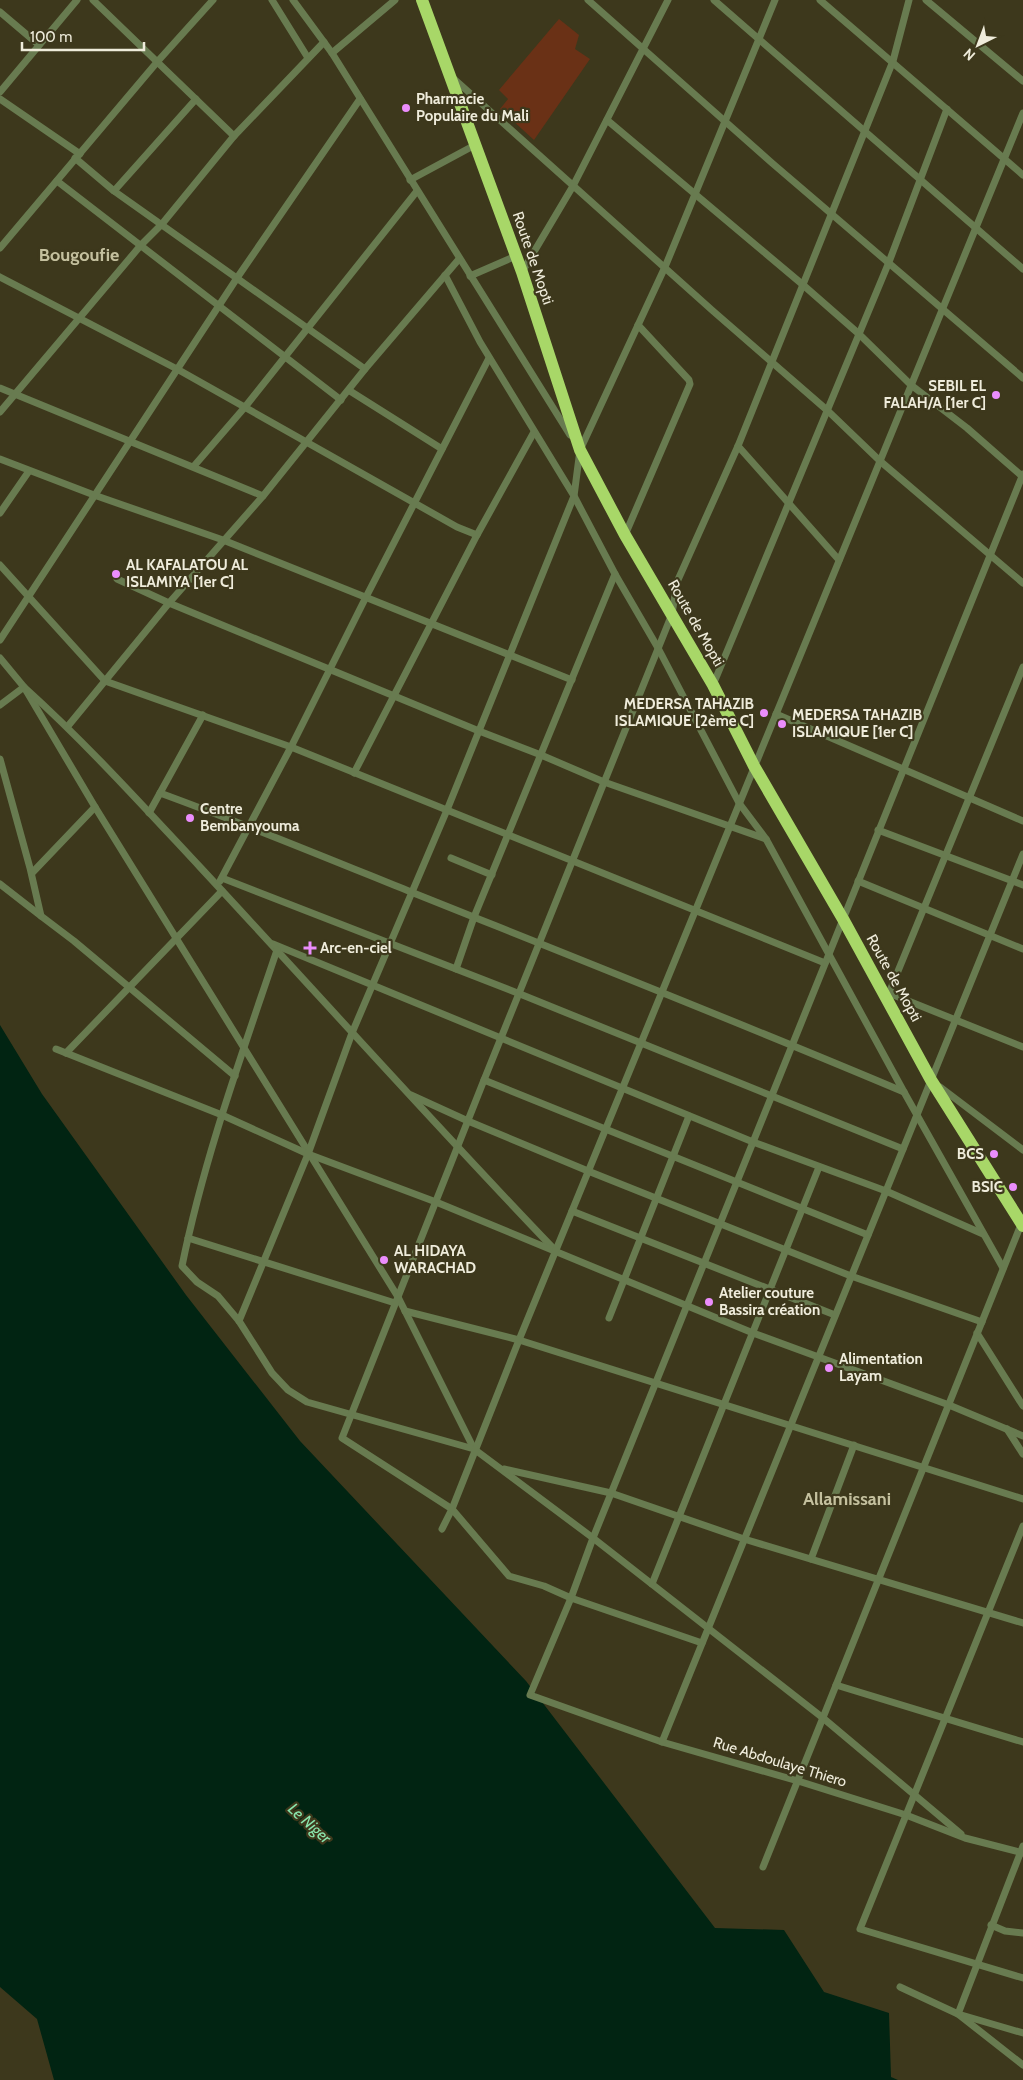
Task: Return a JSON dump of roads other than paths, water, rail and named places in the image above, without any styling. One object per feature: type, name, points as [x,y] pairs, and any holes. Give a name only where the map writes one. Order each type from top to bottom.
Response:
[{"type":"highway","name":"Route de Mopti","points":[[422,0],[522,272],[580,450],[624,535],[713,685],[754,766],[886,992],[931,1080],[1022,1223]]},
{"type":"street","points":[[0,92],[77,0]]},
{"type":"street","points":[[93,0],[234,136]]},
{"type":"street","points":[[0,248],[158,61],[213,0]]},
{"type":"street","points":[[272,0],[308,58]]},
{"type":"street","points":[[293,0],[332,53],[580,450]]},
{"type":"street","points":[[332,53],[395,0]]},
{"type":"street","points":[[588,0],[643,50],[1023,378]]},
{"type":"street","points":[[522,272],[573,186],[668,0]]},
{"type":"street","points":[[714,0],[1023,269]]},
{"type":"street","points":[[239,1322],[308,1154],[352,1033],[447,810],[574,496],[580,450],[665,267],[774,0]]},
{"type":"street","points":[[820,0],[1023,175]]},
{"type":"street","points":[[702,1642],[571,1598],[544,1586],[509,1576],[452,1509],[342,1438],[672,614],[677,582],[738,446],[893,61],[909,0]]},
{"type":"street","points":[[926,0],[1023,81]]},
{"type":"street","points":[[0,12],[39,45]]},
{"type":"street","points":[[0,412],[141,245],[162,224],[234,136],[324,42]]},
{"type":"street","points":[[448,73],[828,411],[880,461],[1023,583]]},
{"type":"street","points":[[0,99],[77,156],[114,191],[365,369]]},
{"type":"street","points":[[114,191],[196,99]]},
{"type":"street","points":[[0,640],[219,305],[360,99]]},
{"type":"street","points":[[713,685],[889,262],[947,109]]},
{"type":"street","points":[[442,1529],[452,1509],[474,1449],[1023,113]]},
{"type":"street","points":[[571,1598],[593,1538],[720,1222],[1023,476],[967,428],[911,385],[859,334],[802,284],[607,120]]},
{"type":"street","points":[[410,180],[475,145]]},
{"type":"street","points":[[57,181],[341,400]]},
{"type":"street","points":[[194,466],[244,407],[417,191]]},
{"type":"street","points":[[470,276],[516,256]]},
{"type":"street","points":[[68,726],[169,603],[264,496],[350,391],[365,369],[459,259]]},
{"type":"street","points":[[446,275],[489,358],[574,496],[615,574],[658,648],[739,803],[766,839],[828,956],[1003,1268]]},
{"type":"street","points":[[0,277],[177,370],[457,527],[477,535]]},
{"type":"street","points":[[624,535],[690,384],[689,380],[638,325]]},
{"type":"street","points":[[217,885],[292,747],[366,597],[489,358]]},
{"type":"street","points":[[0,388],[264,496]]},
{"type":"street","points":[[350,391],[442,448]]},
{"type":"street","points":[[354,772],[477,535],[534,432]]},
{"type":"street","points":[[738,446],[839,560]]},
{"type":"street","points":[[0,459],[94,495],[223,540],[508,656],[572,680]]},
{"type":"street","points":[[0,513],[29,471]]},
{"type":"street","points":[[0,565],[105,681],[292,747],[825,963]]},
{"type":"street","points":[[456,969],[474,917],[509,836],[615,574]]},
{"type":"street","points":[[117,579],[169,603],[604,782],[766,839]]},
{"type":"street","points":[[0,658],[24,687],[68,726],[277,950],[457,1148],[556,1251]]},
{"type":"street","points":[[1023,667],[944,855],[924,908],[886,992],[1023,1047]]},
{"type":"street","points":[[0,705],[24,687]]},
{"type":"street","points":[[24,687],[95,807],[405,1311],[474,1449]]},
{"type":"street","points":[[776,714],[1023,821]]},
{"type":"street","points":[[149,813],[203,715]]},
{"type":"street","points":[[0,759],[32,873],[41,916]]},
{"type":"street","points":[[160,794],[249,826],[540,942],[904,1092]]},
{"type":"street","points":[[32,873],[95,807]]},
{"type":"street","points":[[878,830],[1023,885]]},
{"type":"street","points":[[662,1742],[1023,854]]},
{"type":"street","points":[[450,858],[492,875]]},
{"type":"street","points":[[222,878],[520,994],[903,1149]]},
{"type":"street","points":[[858,881],[1023,949]]},
{"type":"street","points":[[0,884],[235,1076]]},
{"type":"street","points":[[66,1053],[128,987],[177,940],[222,891]]},
{"type":"street","points":[[270,943],[753,1142],[886,1191],[983,1234]]},
{"type":"street","points":[[277,950],[222,1115],[192,1216],[182,1266],[198,1282],[218,1296],[239,1322],[272,1373],[288,1390],[307,1402],[352,1413],[474,1449],[593,1538],[823,1718],[915,1793],[965,1838]]},
{"type":"street","points":[[56,1049],[222,1115],[308,1154],[436,1202],[753,1333],[948,1405],[1023,1436]]},
{"type":"street","points":[[484,1080],[868,1235]]},
{"type":"street","points":[[931,1080],[1023,1150]]},
{"type":"street","points":[[407,1093],[468,1121],[588,1171],[852,1276],[982,1322]]},
{"type":"street","points":[[609,1318],[689,1116]]},
{"type":"street","points":[[652,1584],[819,1167]]},
{"type":"street","points":[[572,1210],[836,1316]]},
{"type":"street","points":[[764,1867],[1022,1223]]},
{"type":"street","points":[[188,1238],[397,1300]]},
{"type":"street","points":[[405,1311],[519,1340],[924,1466],[1023,1499]]},
{"type":"street","points":[[977,1333],[1023,1406]]},
{"type":"street","points":[[1007,1429],[1023,1454]]},
{"type":"street","points":[[812,1559],[854,1445]]},
{"type":"street","points":[[502,1469],[611,1493],[744,1539],[1023,1623]]},
{"type":"street","points":[[1023,1526],[860,1929],[1023,1978]]},
{"type":"street","name":"Rue Abdoulaye Thiero","points":[[571,1598],[530,1694],[662,1742],[798,1781],[906,1815],[965,1838],[1022,1850]]},
{"type":"street","points":[[836,1685],[1023,1742]]},
{"type":"street","points":[[958,2014],[991,1925],[1022,1850]]},
{"type":"street","points":[[991,1925],[1005,1931],[1023,1933]]},
{"type":"street","points":[[900,1987],[958,2014],[1023,2034]]},
{"type":"street","points":[[958,2014],[1023,2065]]},
{"type":"water","name":"Le Niger","points":[[0,1025],[42,1094],[186,1295],[300,1441],[526,1681],[715,1928],[784,1930],[824,1992],[889,2013],[891,2077],[898,2080],[54,2080],[37,2019],[0,1987]]},
{"type":"place","name":"Pharmacie Populaire du Mali","points":[[406,108]]},
{"type":"place","name":"SEBIL EL FALAH/A [1er C]","points":[[996,395]]},
{"type":"place","name":"AL KAFALATOU AL ISLAMIYA [1er C]","points":[[116,574]]},
{"type":"place","name":"MEDERSA TAHAZIB ISLAMIQUE [2ème C]","points":[[764,713]]},
{"type":"place","name":"MEDERSA TAHAZIB ISLAMIQUE [1er C]","points":[[782,724]]},
{"type":"place","name":"Centre Bembanyouma","points":[[190,818]]},
{"type":"place","name":"Arc-en-ciel","points":[[310,948]]},
{"type":"place","name":"BCS","points":[[994,1154]]},
{"type":"place","name":"BSIC","points":[[1013,1187]]},
{"type":"place","name":"AL HIDAYA WARACHAD","points":[[384,1260]]},
{"type":"place","name":"Atelier couture Bassira création","points":[[709,1302]]},
{"type":"place","name":"Alimentation Layam","points":[[829,1368]]},
{"type":"district","name":"Bougoufie","points":[[79,255]]},
{"type":"district","name":"Allamissani","points":[[847,1499]]}]
